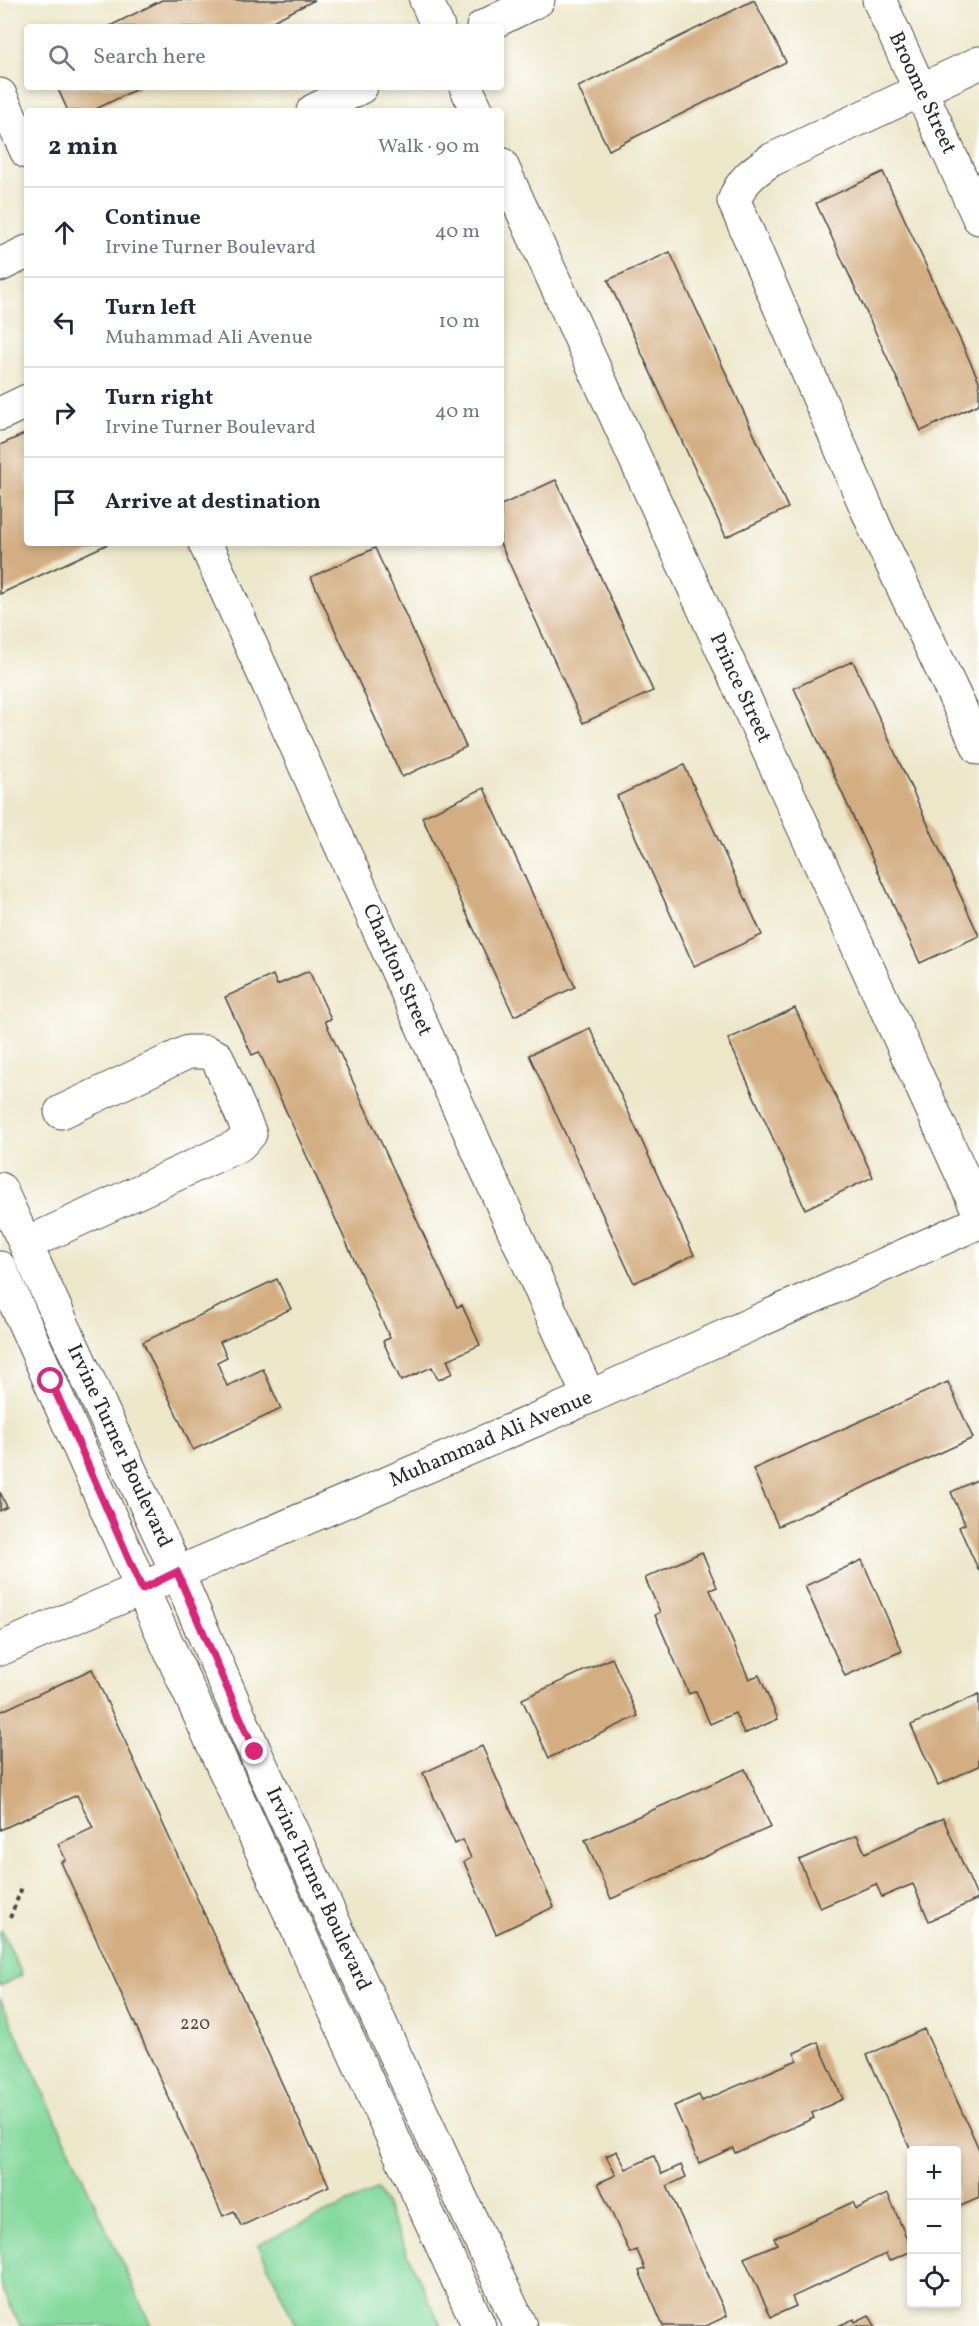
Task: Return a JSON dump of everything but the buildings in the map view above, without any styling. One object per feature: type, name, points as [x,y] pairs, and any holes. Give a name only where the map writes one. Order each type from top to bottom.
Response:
[{"type":"street","points":[[426,0],[437,24]]},
{"type":"street","points":[[489,24],[538,0]]},
{"type":"street","name":"Broome Street","points":[[879,0],[979,218]]},
{"type":"street","points":[[979,63],[771,160],[750,174],[738,189],[734,201],[876,530],[979,748]]},
{"type":"street","points":[[319,108],[355,90]]},
{"type":"street","points":[[467,90],[476,108]]},
{"type":"street","points":[[0,95],[24,146]]},
{"type":"street","name":"Prince Street","points":[[504,171],[979,1212]]},
{"type":"street","points":[[0,265],[24,253]]},
{"type":"street","points":[[0,414],[24,402]]},
{"type":"street","name":"Charlton Street","points":[[206,546],[589,1397]]},
{"type":"street","points":[[26,1244],[239,1145],[250,1134],[217,1057],[206,1052],[188,1052],[61,1112]]},
{"type":"street","name":"Irvine Turner Boulevard","points":[[0,1189],[177,1572],[255,1752],[519,2326]]},
{"type":"street","name":"Muhammad Ali Avenue","points":[[0,1649],[589,1397],[979,1222]]},
{"type":"street","name":"Irvine Turner Boulevard","points":[[0,1268],[142,1589],[479,2326]]},
{"type":"path","points":[[10,1918],[23,1885]]},
{"type":"green space","points":[[2,1931],[22,1975],[0,1986],[0,1932]]},
{"type":"green space","points":[[0,1998],[151,2326],[20,2326],[0,2283]]},
{"type":"green space","points":[[378,2189],[441,2326],[296,2326],[258,2244]]},
{"type":"route","points":[[51,1381],[142,1589],[177,1572],[255,1752]]}]
